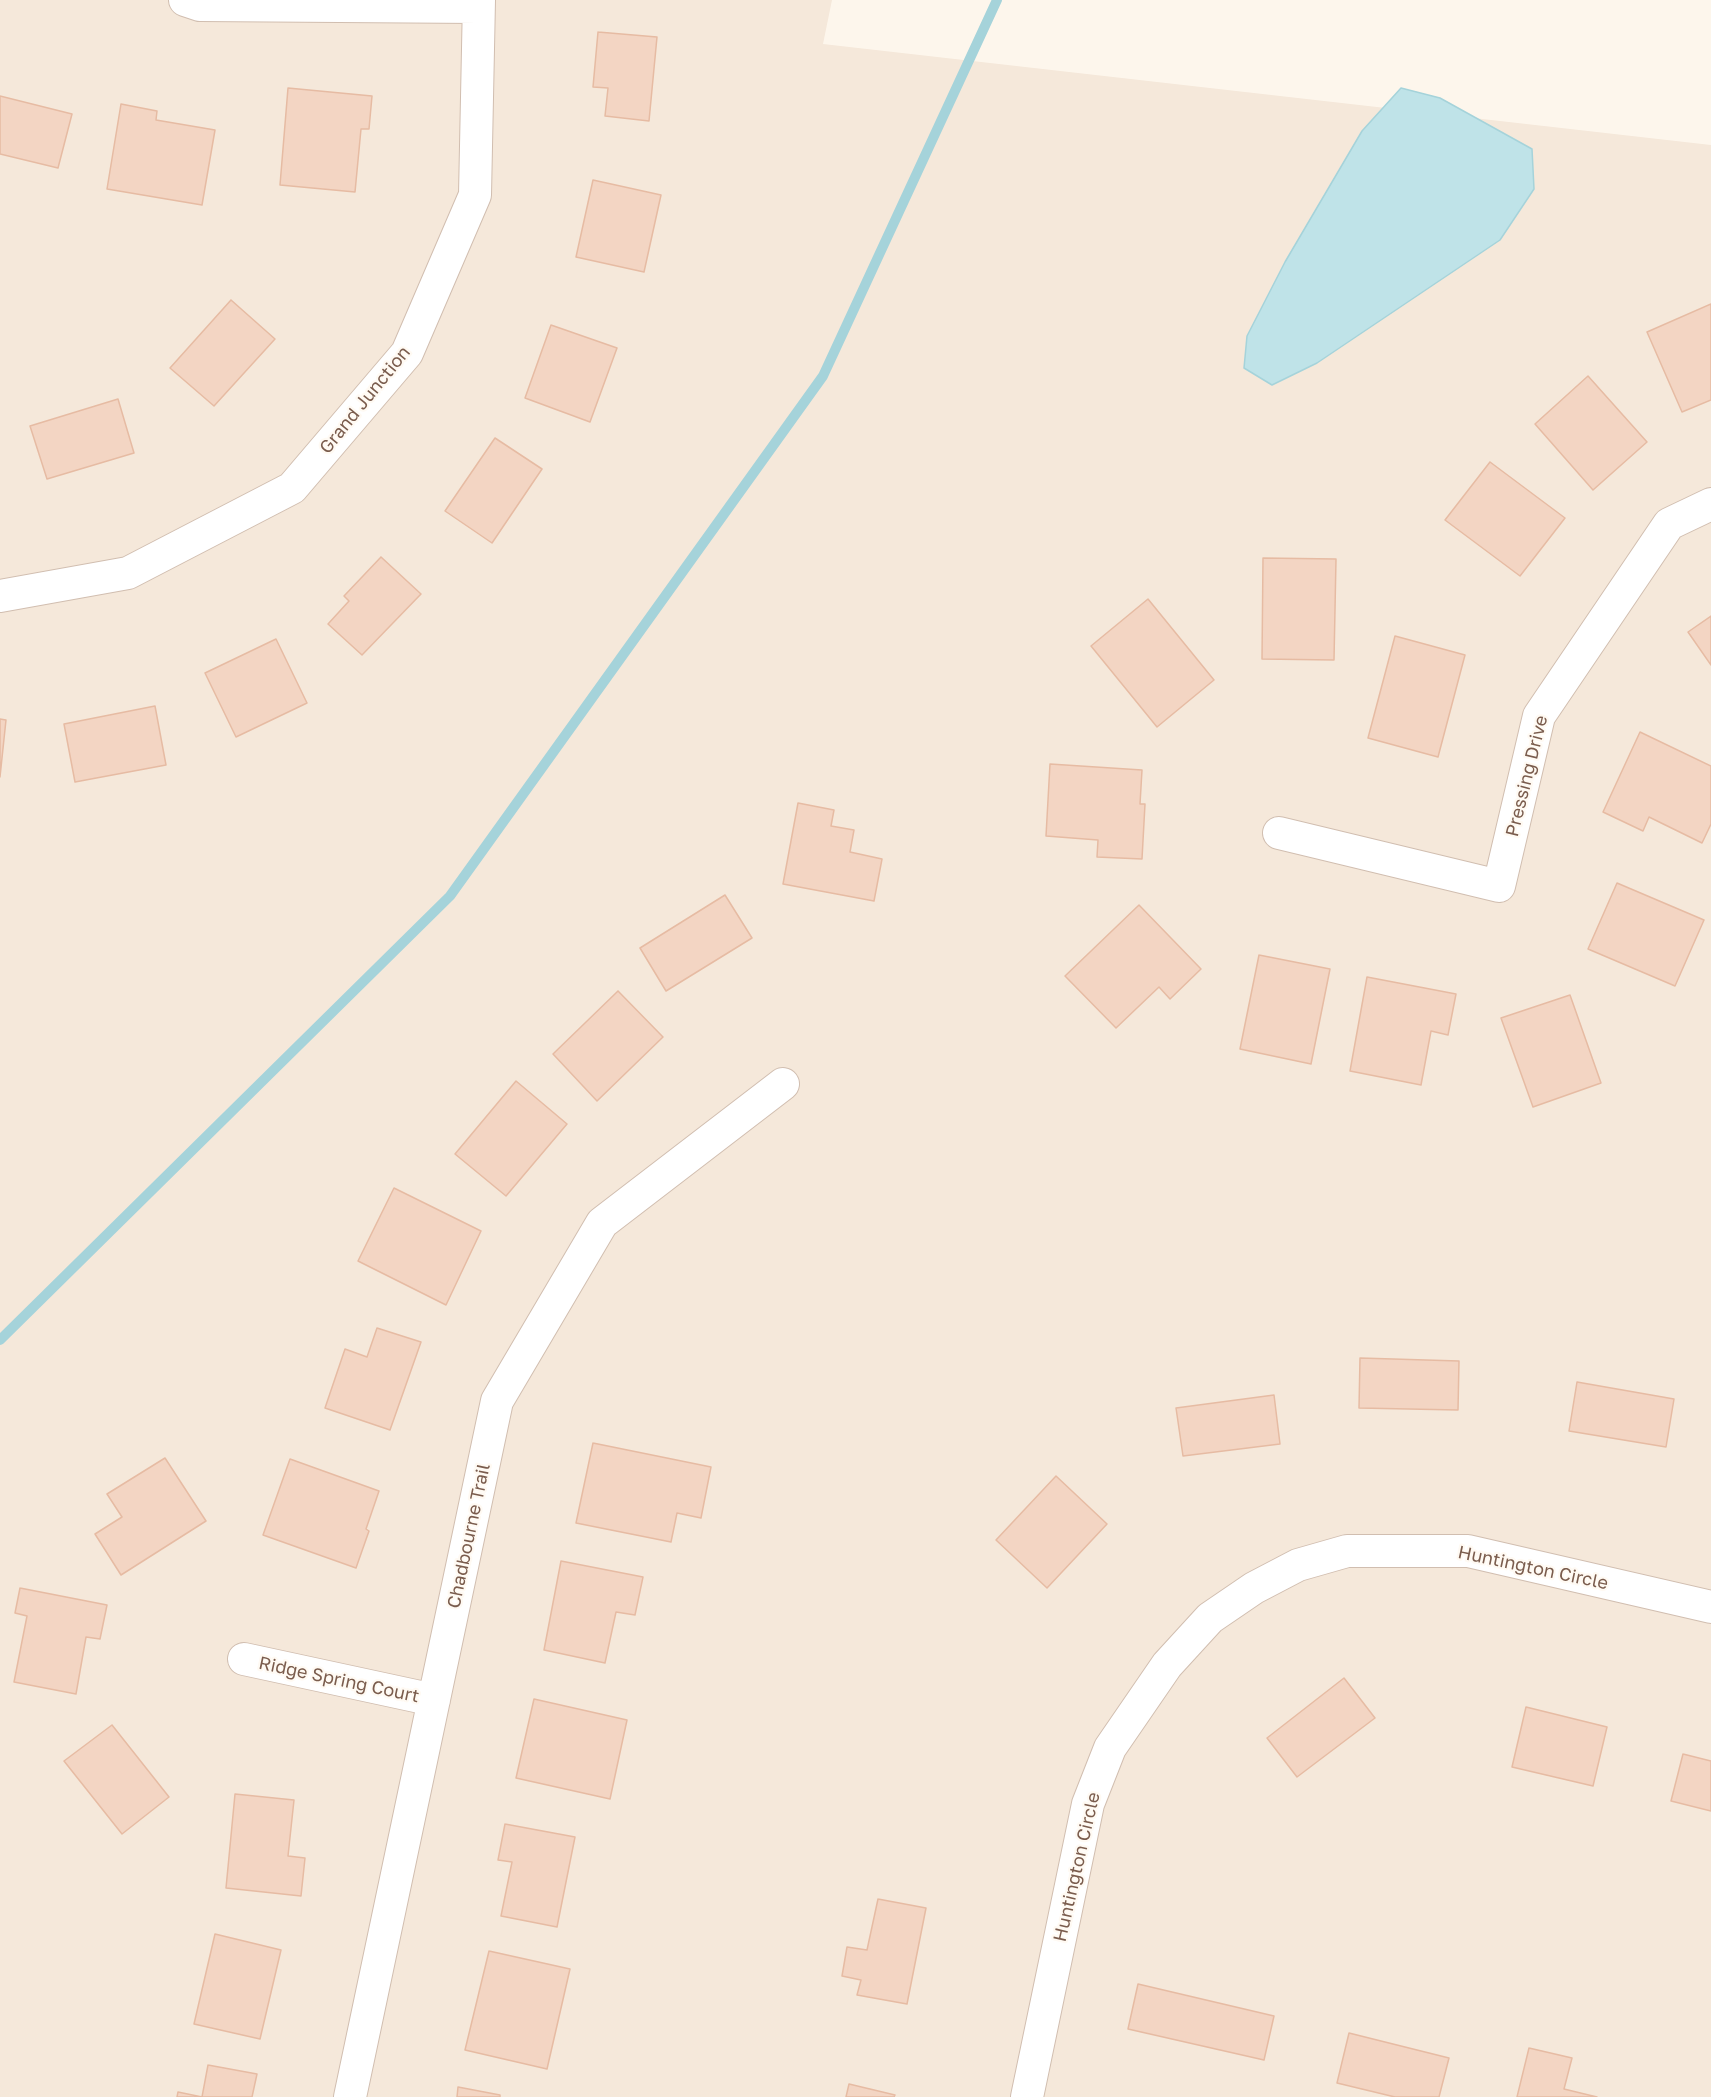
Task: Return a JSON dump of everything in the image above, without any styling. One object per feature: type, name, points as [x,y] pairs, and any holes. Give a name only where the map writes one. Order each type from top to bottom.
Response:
[{"type":"street","points":[[185,0],[200,4],[478,4]]},
{"type":"street","name":"Grand Junction","points":[[0,596],[128,573],[292,488],[407,353],[475,195],[478,4]]},
{"type":"street","name":"Pressing Drive","points":[[1279,833],[1499,886],[1539,716],[1669,524],[1711,504]]},
{"type":"street","name":"Chadbourne Trail","points":[[350,2097],[497,1401],[602,1223],[783,1084]]},
{"type":"street","name":"Huntington Circle","points":[[1027,2097],[1088,1804],[1110,1748],[1167,1665],[1210,1618],[1254,1588],[1298,1565],[1347,1551],[1468,1551],[1711,1607]]},
{"type":"street","name":"Ridge Spring Court","points":[[244,1659],[434,1700]]},
{"type":"shaded area","points":[[0,0],[832,0],[823,44],[1711,145],[1711,2097],[0,2097]]},
{"type":"water","points":[[1401,88],[1440,98],[1532,149],[1534,189],[1500,240],[1317,363],[1272,385],[1244,368],[1247,336],[1285,262],[1362,131]]},
{"type":"building","points":[[598,32],[657,37],[649,121],[605,116],[608,88],[593,87]]},
{"type":"building","points":[[288,88],[372,96],[369,129],[361,129],[355,192],[280,185]]},
{"type":"building","points":[[0,96],[72,114],[58,168],[0,154]]},
{"type":"building","points":[[121,104],[157,111],[156,120],[215,130],[202,205],[107,189]]},
{"type":"building","points":[[593,180],[661,195],[644,272],[576,257]]},
{"type":"building","points":[[231,300],[275,339],[214,406],[170,368]]},
{"type":"building","points":[[1711,304],[1711,400],[1682,412],[1647,332]]},
{"type":"building","points":[[551,325],[617,348],[590,422],[525,398]]},
{"type":"building","points":[[1588,376],[1647,442],[1593,490],[1535,424]]},
{"type":"building","points":[[118,399],[134,453],[47,479],[30,426]]},
{"type":"building","points":[[495,438],[542,469],[492,543],[445,511]]},
{"type":"building","points":[[1490,462],[1565,518],[1520,576],[1445,520]]},
{"type":"building","points":[[381,557],[421,594],[362,655],[328,624],[349,601],[344,596]]},
{"type":"building","points":[[1263,558],[1336,559],[1334,660],[1262,659]]},
{"type":"building","points":[[1148,599],[1214,680],[1157,727],[1091,646]]},
{"type":"building","points":[[1711,616],[1711,665],[1688,632]]},
{"type":"building","points":[[1395,636],[1465,655],[1438,757],[1368,738]]},
{"type":"building","points":[[276,639],[307,703],[236,737],[205,673]]},
{"type":"building","points":[[155,706],[166,765],[75,782],[64,724]]},
{"type":"building","points":[[0,719],[6,720],[0,777]]},
{"type":"building","points":[[1640,732],[1711,766],[1711,824],[1702,843],[1649,817],[1643,831],[1603,812]]},
{"type":"building","points":[[1050,764],[1142,770],[1140,804],[1145,804],[1142,859],[1097,857],[1098,840],[1046,836]]},
{"type":"building","points":[[798,803],[834,810],[831,826],[854,830],[850,852],[882,859],[874,901],[783,884]]},
{"type":"building","points":[[1617,883],[1704,920],[1675,986],[1588,949]]},
{"type":"building","points":[[725,895],[752,938],[666,991],[640,948]]},
{"type":"building","points":[[1139,905],[1201,969],[1170,999],[1159,987],[1116,1028],[1065,976]]},
{"type":"building","points":[[1259,955],[1330,969],[1311,1064],[1240,1049]]},
{"type":"building","points":[[1367,977],[1456,994],[1448,1035],[1431,1031],[1421,1085],[1350,1071]]},
{"type":"building","points":[[618,991],[663,1037],[597,1101],[553,1054]]},
{"type":"building","points":[[1570,995],[1601,1083],[1533,1107],[1501,1018]]},
{"type":"building","points":[[516,1081],[567,1124],[506,1196],[455,1154]]},
{"type":"building","points":[[394,1188],[481,1231],[446,1305],[358,1261]]},
{"type":"building","points":[[377,1328],[421,1342],[390,1430],[325,1408],[345,1349],[367,1357]]},
{"type":"building","points":[[1360,1358],[1459,1361],[1458,1410],[1359,1408]]},
{"type":"building","points":[[1577,1382],[1674,1399],[1666,1447],[1569,1431]]},
{"type":"building","points":[[1274,1395],[1280,1444],[1183,1456],[1176,1408]]},
{"type":"building","points":[[593,1443],[711,1467],[701,1518],[677,1513],[671,1542],[576,1523]]},
{"type":"building","points":[[165,1458],[206,1521],[121,1575],[95,1534],[122,1517],[107,1494]]},
{"type":"building","points":[[290,1459],[379,1491],[366,1529],[369,1531],[356,1568],[263,1535]]},
{"type":"building","points":[[1056,1476],[1107,1524],[1047,1588],[996,1540]]},
{"type":"building","points":[[561,1561],[643,1577],[635,1615],[616,1612],[605,1663],[544,1650]]},
{"type":"building","points":[[20,1588],[107,1605],[100,1639],[86,1637],[76,1694],[14,1682],[27,1616],[15,1613]]},
{"type":"building","points":[[1344,1678],[1375,1718],[1297,1777],[1267,1738]]},
{"type":"building","points":[[534,1699],[627,1720],[610,1799],[516,1778]]},
{"type":"building","points":[[1526,1707],[1607,1727],[1593,1786],[1512,1767]]},
{"type":"building","points":[[112,1725],[169,1797],[122,1834],[64,1761]]},
{"type":"building","points":[[1683,1754],[1711,1761],[1711,1811],[1671,1801]]},
{"type":"building","points":[[235,1794],[294,1800],[288,1856],[305,1858],[301,1896],[226,1888]]},
{"type":"building","points":[[505,1824],[575,1837],[557,1927],[501,1916],[512,1862],[498,1860]]},
{"type":"building","points":[[878,1899],[926,1908],[907,2004],[857,1995],[861,1980],[842,1976],[847,1947],[867,1950]]},
{"type":"building","points":[[215,1934],[281,1950],[260,2039],[194,2024]]},
{"type":"building","points":[[489,1951],[570,1969],[547,2069],[465,2050]]},
{"type":"building","points":[[1138,1984],[1274,2016],[1264,2060],[1128,2029]]},
{"type":"building","points":[[1349,2033],[1449,2058],[1439,2097],[1395,2097],[1337,2083]]},
{"type":"building","points":[[1529,2048],[1572,2058],[1564,2089],[1597,2097],[1517,2097]]},
{"type":"building","points":[[208,2065],[257,2074],[252,2097],[202,2097]]},
{"type":"building","points":[[849,2084],[895,2095],[894,2097],[846,2097]]},
{"type":"building","points":[[458,2087],[500,2095],[500,2097],[457,2097]]},
{"type":"building","points":[[178,2092],[202,2097],[177,2097]]},
{"type":"waterway","points":[[0,1340],[450,896],[823,376],[997,0]]}]
